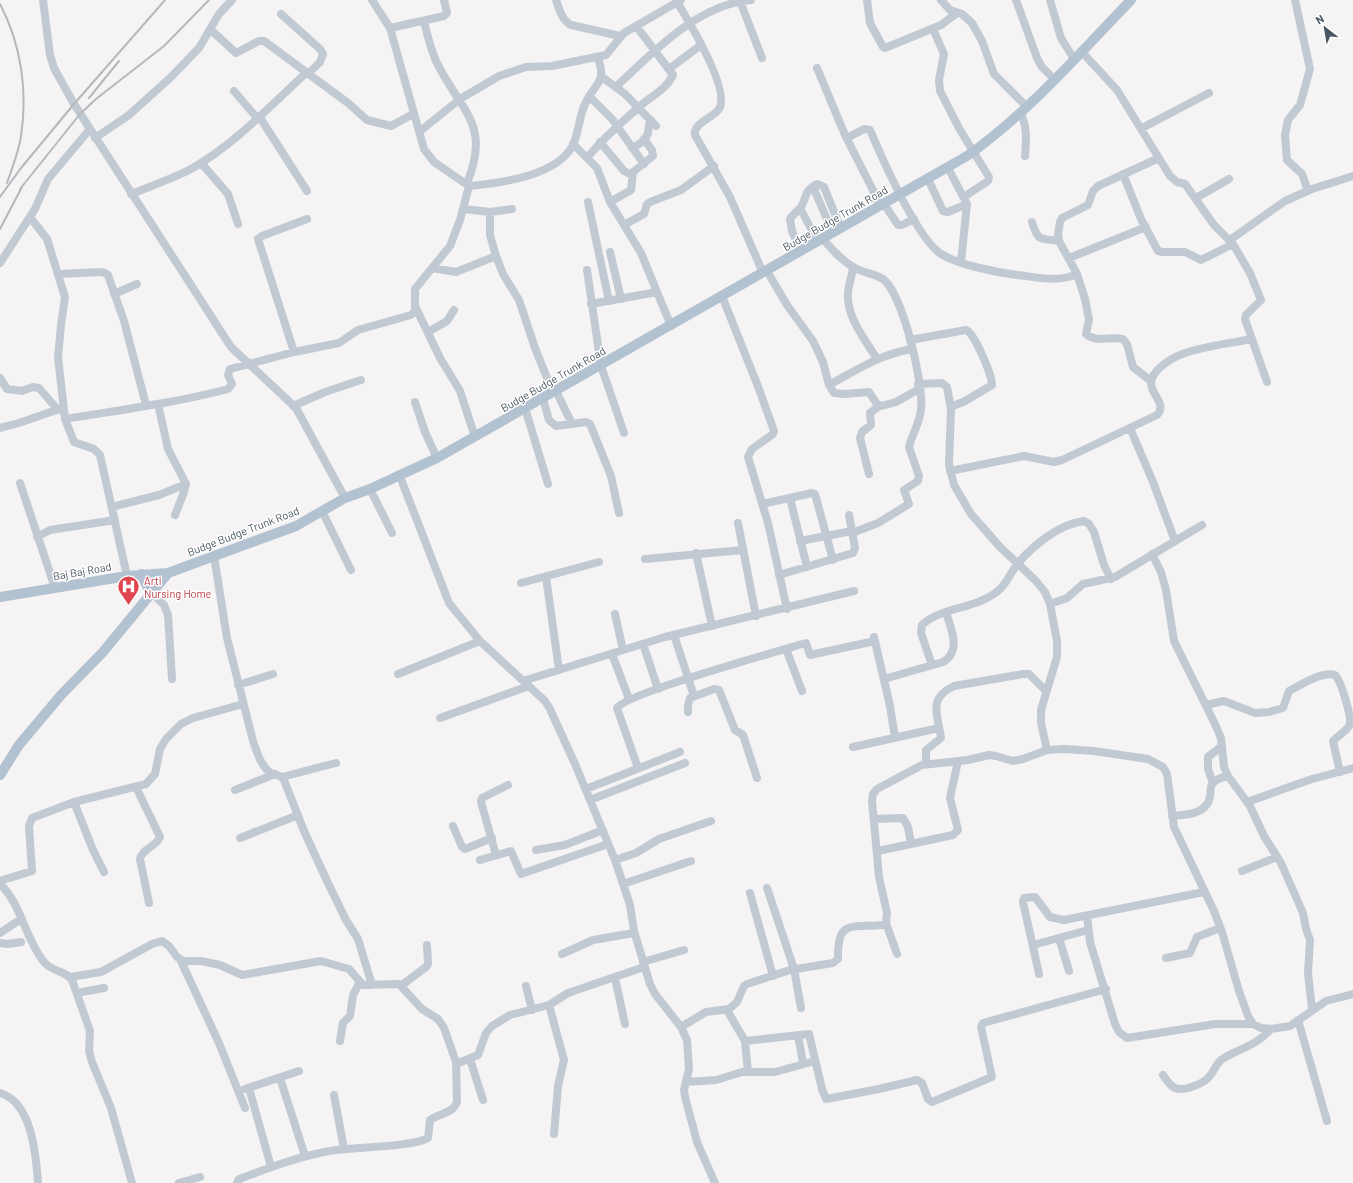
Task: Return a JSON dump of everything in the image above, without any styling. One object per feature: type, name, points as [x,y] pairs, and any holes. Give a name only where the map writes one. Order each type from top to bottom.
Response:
[{"type":"main road","name":"Budge Budge Trunk Road","points":[[0,775],[19,745],[56,701],[103,652],[168,574],[296,526],[345,498],[370,489],[399,474],[437,458],[948,168],[974,151],[1023,109],[1131,0]]},
{"type":"main road","name":"Baj Baj Road","points":[[0,597],[141,574],[168,574]]},
{"type":"main road","points":[[141,574],[151,594]]},
{"type":"street","points":[[43,0],[50,55],[54,68],[90,129],[231,347],[293,406],[313,436],[345,498]]},
{"type":"street","points":[[96,138],[129,115],[199,48],[219,14],[232,0]]},
{"type":"street","points":[[372,0],[390,28],[424,149],[430,158],[468,185],[497,183],[543,170],[558,163],[573,144],[582,110],[589,96],[602,77],[602,70],[598,58]]},
{"type":"street","points":[[390,28],[437,19],[446,15],[444,0]]},
{"type":"street","points":[[556,0],[558,8],[567,23],[580,28],[620,36]]},
{"type":"street","points":[[616,87],[654,50],[689,24],[726,5],[750,0]]},
{"type":"street","points":[[867,0],[870,23],[883,47],[890,48],[941,26],[956,13]]},
{"type":"street","points":[[941,0],[950,10],[966,17],[972,23],[982,41],[994,74],[1023,109],[1027,133],[1025,156]]},
{"type":"street","points":[[1016,0],[1037,58],[1042,67],[1054,79]]},
{"type":"street","points":[[1050,0],[1061,38],[1074,59]]},
{"type":"street","points":[[1296,0],[1310,69],[1300,105],[1288,120],[1285,135],[1287,160],[1302,174],[1308,191]]},
{"type":"street","points":[[419,132],[460,99],[499,76],[513,70],[526,67],[552,66],[598,58],[612,50],[620,36],[679,1],[714,74],[721,102],[719,108],[701,124],[695,132],[730,197],[765,272],[813,341],[823,362],[831,390],[837,394],[869,392],[879,406]]},
{"type":"street","points":[[740,1],[762,58]]},
{"type":"street","points":[[131,194],[181,174],[201,163],[239,135],[322,60],[323,54],[320,49],[281,14]]},
{"type":"street","points":[[65,419],[190,399],[228,389],[232,384],[228,372],[248,364],[294,352],[339,343],[358,330],[411,315],[416,312],[415,289],[450,246],[464,209],[468,185],[474,168],[477,147],[473,125],[460,99],[438,66],[424,22]]},
{"type":"street","points":[[588,157],[600,142],[638,107],[654,96],[672,78],[673,75],[669,69],[637,27]]},
{"type":"street","points":[[210,29],[236,53],[239,53],[259,41],[264,41],[348,103],[367,120],[377,124],[391,126],[414,114]]},
{"type":"street","points":[[928,179],[943,211],[948,212],[965,200],[989,179],[940,91],[939,80],[944,54],[933,29]]},
{"type":"street","points":[[669,69],[701,45]]},
{"type":"street","points":[[1082,51],[1117,90],[1173,180],[1185,184],[1214,225],[1232,242],[1250,272],[1261,295],[1261,300],[1249,311],[1245,319],[1267,382]]},
{"type":"street","points":[[816,68],[847,138],[883,205],[898,225],[902,225],[914,219]]},
{"type":"street","points":[[602,77],[616,87],[654,123],[648,125],[647,135],[632,148]]},
{"type":"street","points":[[234,91],[258,117],[307,191]]},
{"type":"street","points":[[1142,128],[1209,93]]},
{"type":"street","points":[[589,96],[612,119],[616,127],[644,164]]},
{"type":"street","points":[[0,263],[30,217],[48,179],[90,129]]},
{"type":"street","points":[[847,138],[864,129],[870,130],[880,155],[914,219],[931,246],[941,254],[961,262],[1004,273],[1059,280],[1077,274]]},
{"type":"street","points":[[632,175],[654,156],[654,152],[644,139]]},
{"type":"street","points":[[600,142],[624,171],[632,175]]},
{"type":"street","points":[[573,144],[588,157],[600,173],[604,189],[610,202],[641,254],[671,326]]},
{"type":"street","points":[[1151,381],[1132,367],[1127,344],[1123,339],[1104,339],[1090,337],[1086,334],[1089,314],[1077,274],[1059,241],[1058,229],[1062,218],[1088,205],[1093,191],[1098,186],[1159,158]]},
{"type":"street","points":[[201,163],[228,194],[234,207],[238,224]]},
{"type":"street","points":[[624,225],[644,214],[647,204],[650,202],[681,190],[714,166]]},
{"type":"street","points":[[948,168],[965,200],[961,262]]},
{"type":"street","points":[[1123,174],[1158,251],[1185,252],[1198,260],[1206,259],[1232,242],[1285,201],[1308,191],[1353,176]]},
{"type":"street","points":[[610,202],[630,190],[633,185],[632,175]]},
{"type":"street","points":[[1196,198],[1229,179]]},
{"type":"street","points":[[801,251],[790,222],[791,216],[800,208],[806,192],[814,187],[837,231]]},
{"type":"street","points":[[588,202],[609,301]]},
{"type":"street","points":[[464,209],[490,212],[512,208]]},
{"type":"street","points":[[800,208],[820,240],[836,254],[853,267],[882,279],[887,284],[904,317],[912,349],[921,400],[920,416],[909,447],[920,476],[918,481],[904,490],[909,504],[878,523],[852,532],[827,535],[800,541]]},
{"type":"street","points":[[490,212],[490,235],[496,256],[504,274],[519,300],[534,348],[554,392],[572,424]]},
{"type":"street","points":[[30,217],[47,239],[65,297],[60,325],[58,357],[61,409],[74,442],[94,449],[100,455],[127,576]]},
{"type":"street","points":[[294,352],[258,239],[262,236],[307,220]]},
{"type":"street","points":[[1032,222],[1037,236],[1059,241]]},
{"type":"street","points":[[1069,258],[1146,227]]},
{"type":"street","points":[[610,252],[621,299]]},
{"type":"street","points":[[432,268],[456,272],[496,256]]},
{"type":"street","points":[[853,267],[847,296],[848,306],[859,329],[877,359]]},
{"type":"street","points":[[587,270],[601,366],[624,433]]},
{"type":"street","points":[[59,274],[106,273],[124,321],[146,405]]},
{"type":"street","points":[[114,294],[137,284]]},
{"type":"street","points":[[591,304],[657,292]]},
{"type":"street","points":[[722,296],[774,431],[773,434],[749,452],[750,464],[762,504],[787,609]]},
{"type":"street","points":[[416,308],[450,375],[460,391],[475,437]]},
{"type":"street","points":[[428,332],[447,321],[454,310]]},
{"type":"street","points":[[910,340],[966,330],[971,333],[982,355],[992,385],[951,407]]},
{"type":"street","points":[[950,471],[1024,456],[1054,462],[1157,415],[1161,407],[1152,388],[1151,381],[1153,375],[1163,366],[1186,352],[1252,339]]},
{"type":"street","points":[[829,385],[877,359],[889,354],[912,349]]},
{"type":"street","points":[[0,378],[7,389],[22,391],[33,386],[39,388],[61,409]]},
{"type":"street","points":[[293,406],[361,380]]},
{"type":"street","points":[[869,474],[860,438],[862,432],[871,425],[870,413],[879,406],[896,402],[919,386],[945,384],[949,391],[951,407],[950,471],[960,496],[971,514],[983,529],[1045,592],[1050,604],[1057,641],[1057,657],[1041,710],[1041,723],[1046,750]]},
{"type":"street","points":[[543,399],[549,420],[552,423],[561,426],[586,422],[590,424],[611,476],[619,513]]},
{"type":"street","points":[[415,402],[425,432],[437,458]]},
{"type":"street","points":[[158,404],[168,449],[186,484],[174,514]]},
{"type":"street","points":[[526,408],[548,484]]},
{"type":"street","points":[[0,428],[19,424],[61,409]]},
{"type":"street","points":[[1130,428],[1153,482],[1175,541]]},
{"type":"street","points":[[399,474],[414,508],[436,573],[449,602],[480,641],[545,701],[586,789],[615,860],[630,905],[634,933],[655,994],[681,1027],[688,1044],[689,1070],[684,1090],[685,1097],[697,1142],[714,1183]]},
{"type":"street","points":[[20,483],[54,588]]},
{"type":"street","points":[[112,507],[159,495],[186,484]]},
{"type":"street","points":[[370,489],[392,532]]},
{"type":"street","points":[[762,504],[812,493],[815,494],[833,560]]},
{"type":"street","points":[[790,498],[807,567]]},
{"type":"street","points":[[322,511],[351,570]]},
{"type":"street","points":[[779,575],[849,555],[855,551],[849,515]]},
{"type":"street","points":[[37,537],[50,530],[115,520]]},
{"type":"street","points":[[932,665],[920,628],[925,622],[946,612],[971,605],[1000,590],[1018,564],[1040,542],[1071,525],[1084,521],[1089,524],[1094,532],[1102,559],[1111,579]]},
{"type":"street","points":[[738,523],[756,616]]},
{"type":"street","points":[[1050,604],[1067,598],[1083,584],[1111,579],[1202,525]]},
{"type":"street","points":[[645,559],[696,553],[743,550]]},
{"type":"street","points":[[696,553],[712,626]]},
{"type":"street","points":[[1152,554],[1161,572],[1166,590],[1174,641],[1214,722],[1222,746],[1224,768],[1247,802],[1300,903],[1310,940],[1308,973],[1312,1009]]},
{"type":"street","points":[[214,556],[227,638],[243,704],[259,757],[267,770],[278,776],[298,815],[346,920],[358,939],[372,985]]},
{"type":"street","points":[[521,583],[598,562]]},
{"type":"street","points":[[546,577],[559,670]]},
{"type":"street","points":[[440,718],[559,670],[623,650],[674,635],[787,609],[854,591]]},
{"type":"street","points":[[151,594],[164,605],[168,615],[172,679]]},
{"type":"street","points":[[884,679],[949,659],[954,652],[952,632],[946,612]]},
{"type":"street","points":[[615,614],[623,650]]},
{"type":"street","points":[[674,635],[694,696]]},
{"type":"street","points":[[638,768],[618,708],[629,700],[688,678],[806,643],[810,655],[874,639],[884,679],[895,738]]},
{"type":"street","points":[[398,674],[480,641]]},
{"type":"street","points":[[643,644],[658,689]]},
{"type":"street","points":[[786,649],[802,690]]},
{"type":"street","points":[[612,654],[629,700]]},
{"type":"street","points":[[238,685],[273,674]]},
{"type":"street","points":[[926,764],[926,750],[940,738],[936,702],[945,690],[954,686],[1029,674],[1046,691]]},
{"type":"street","points":[[1206,705],[1224,701],[1255,712],[1277,710],[1283,708],[1289,691],[1322,676],[1331,674],[1335,675],[1340,684],[1350,717],[1349,727],[1333,741],[1340,772]]},
{"type":"street","points":[[688,712],[688,700],[694,696],[714,689],[719,690],[735,730],[743,735],[757,778]]},
{"type":"street","points":[[0,880],[32,871],[29,826],[32,818],[74,802],[136,787],[149,782],[155,774],[160,749],[166,738],[181,724],[193,718],[243,704]]},
{"type":"street","points":[[853,747],[939,728]]},
{"type":"street","points":[[1172,816],[1196,812],[1209,801],[1213,783],[1208,768],[1208,757],[1222,746]]},
{"type":"street","points":[[897,954],[886,923],[887,913],[879,877],[878,852],[872,801],[873,794],[877,789],[926,764],[958,761],[989,755],[1013,761],[1046,750],[1064,749],[1142,757],[1158,764],[1165,770],[1169,778],[1174,827],[1181,846],[1220,928],[1239,991],[1248,1016],[1253,1024]]},
{"type":"street","points":[[586,789],[680,752]]},
{"type":"street","points":[[878,852],[956,833],[958,830],[950,798],[958,761]]},
{"type":"street","points":[[235,790],[278,776],[336,763]]},
{"type":"street","points":[[590,800],[685,763]]},
{"type":"street","points":[[1247,802],[1312,779],[1353,768]]},
{"type":"street","points":[[1213,783],[1219,778],[1228,776]]},
{"type":"street","points":[[496,855],[482,798],[508,785]]},
{"type":"street","points":[[136,787],[150,814],[160,839],[142,854],[140,859],[149,903]]},
{"type":"street","points":[[74,802],[93,850],[104,872]]},
{"type":"street","points":[[240,838],[298,815]]},
{"type":"street","points":[[874,819],[903,818],[908,827],[911,844]]},
{"type":"street","points":[[615,860],[636,853],[659,839],[711,821]]},
{"type":"street","points":[[453,826],[462,847],[465,849],[492,838]]},
{"type":"street","points":[[536,850],[565,845],[603,830]]},
{"type":"street","points":[[480,860],[511,851],[521,874],[608,844]]},
{"type":"street","points":[[1242,871],[1277,857]]},
{"type":"street","points":[[623,884],[691,861]]},
{"type":"street","points":[[0,884],[14,901],[21,919],[45,963],[49,967],[70,977],[101,972],[159,941],[165,942],[180,960],[219,1043],[245,1108]]},
{"type":"street","points":[[767,888],[794,969],[800,1008]]},
{"type":"street","points":[[1039,974],[1023,902],[1024,898],[1035,896],[1054,919],[1064,920],[1204,892]]},
{"type":"street","points":[[750,893],[773,976]]},
{"type":"street","points":[[1087,916],[1088,930],[1115,1024],[1120,1032],[1127,1038],[1215,1024],[1253,1024],[1261,1028],[1271,1029],[1290,1026],[1312,1009],[1326,1001],[1353,994]]},
{"type":"street","points":[[0,933],[21,919]]},
{"type":"street","points":[[681,1027],[706,1012],[727,1010],[737,1002],[744,986],[794,969],[836,962],[841,933],[848,928],[883,925],[886,923]]},
{"type":"street","points":[[1166,958],[1188,954],[1192,951],[1198,937],[1220,928]]},
{"type":"street","points":[[1033,945],[1088,930]]},
{"type":"street","points":[[562,954],[593,940],[634,933]]},
{"type":"street","points":[[1059,938],[1069,971]]},
{"type":"street","points":[[0,943],[8,944],[21,942]]},
{"type":"street","points":[[180,960],[201,961],[220,965],[242,975],[322,961],[349,969],[363,985],[402,985],[428,964],[427,946]]},
{"type":"street","points":[[456,1064],[478,1055],[483,1037],[492,1026],[510,1015],[549,1005],[568,993],[614,978],[684,950]]},
{"type":"street","points":[[70,977],[90,1031],[89,1051],[111,1108],[132,1183]]},
{"type":"street","points":[[614,978],[625,1024]]},
{"type":"street","points":[[340,1041],[343,1023],[350,1016],[353,995],[360,982]]},
{"type":"street","points":[[237,1183],[239,1179],[305,1156],[344,1149],[417,1142],[428,1138],[429,1123],[432,1119],[452,1109],[456,1105],[456,1064],[450,1043],[438,1019],[422,1009],[402,985]]},
{"type":"street","points":[[526,986],[532,1010]]},
{"type":"street","points":[[77,993],[104,988]]},
{"type":"street","points":[[745,1042],[809,1034],[826,1099],[917,1080],[922,1083],[928,1099],[932,1102],[992,1077],[981,1027],[983,1023],[1106,989]]},
{"type":"street","points":[[549,1005],[564,1060],[558,1086],[554,1134]]},
{"type":"street","points":[[727,1010],[745,1042],[748,1072]]},
{"type":"street","points":[[1298,1020],[1328,1122]]},
{"type":"street","points":[[1163,1075],[1174,1088],[1188,1088],[1211,1076],[1213,1069],[1223,1058],[1255,1043],[1271,1029]]},
{"type":"street","points":[[798,1035],[803,1063]]},
{"type":"street","points":[[470,1059],[482,1100]]},
{"type":"street","points":[[686,1082],[716,1080],[748,1072],[775,1072],[803,1063],[815,1061]]},
{"type":"street","points":[[239,1092],[299,1071]]},
{"type":"street","points":[[280,1078],[305,1156]]},
{"type":"street","points":[[249,1088],[272,1167]]},
{"type":"street","points":[[0,1093],[12,1098],[23,1113],[33,1139],[38,1183]]},
{"type":"street","points":[[334,1095],[344,1149]]},
{"type":"street","points":[[179,1183],[200,1177]]},
{"type":"railway","points":[[0,197],[21,168],[74,104],[165,0]]},
{"type":"railway","points":[[20,189],[80,114],[96,99],[164,46],[209,0]]},
{"type":"railway","points":[[0,4],[18,51],[24,102],[20,142],[7,183]]},
{"type":"railway","points":[[89,98],[119,61]]},
{"type":"railway","points":[[0,229],[23,185]]},
{"type":"place","name":"Arti Nursing Home","points":[[129,606]]}]
